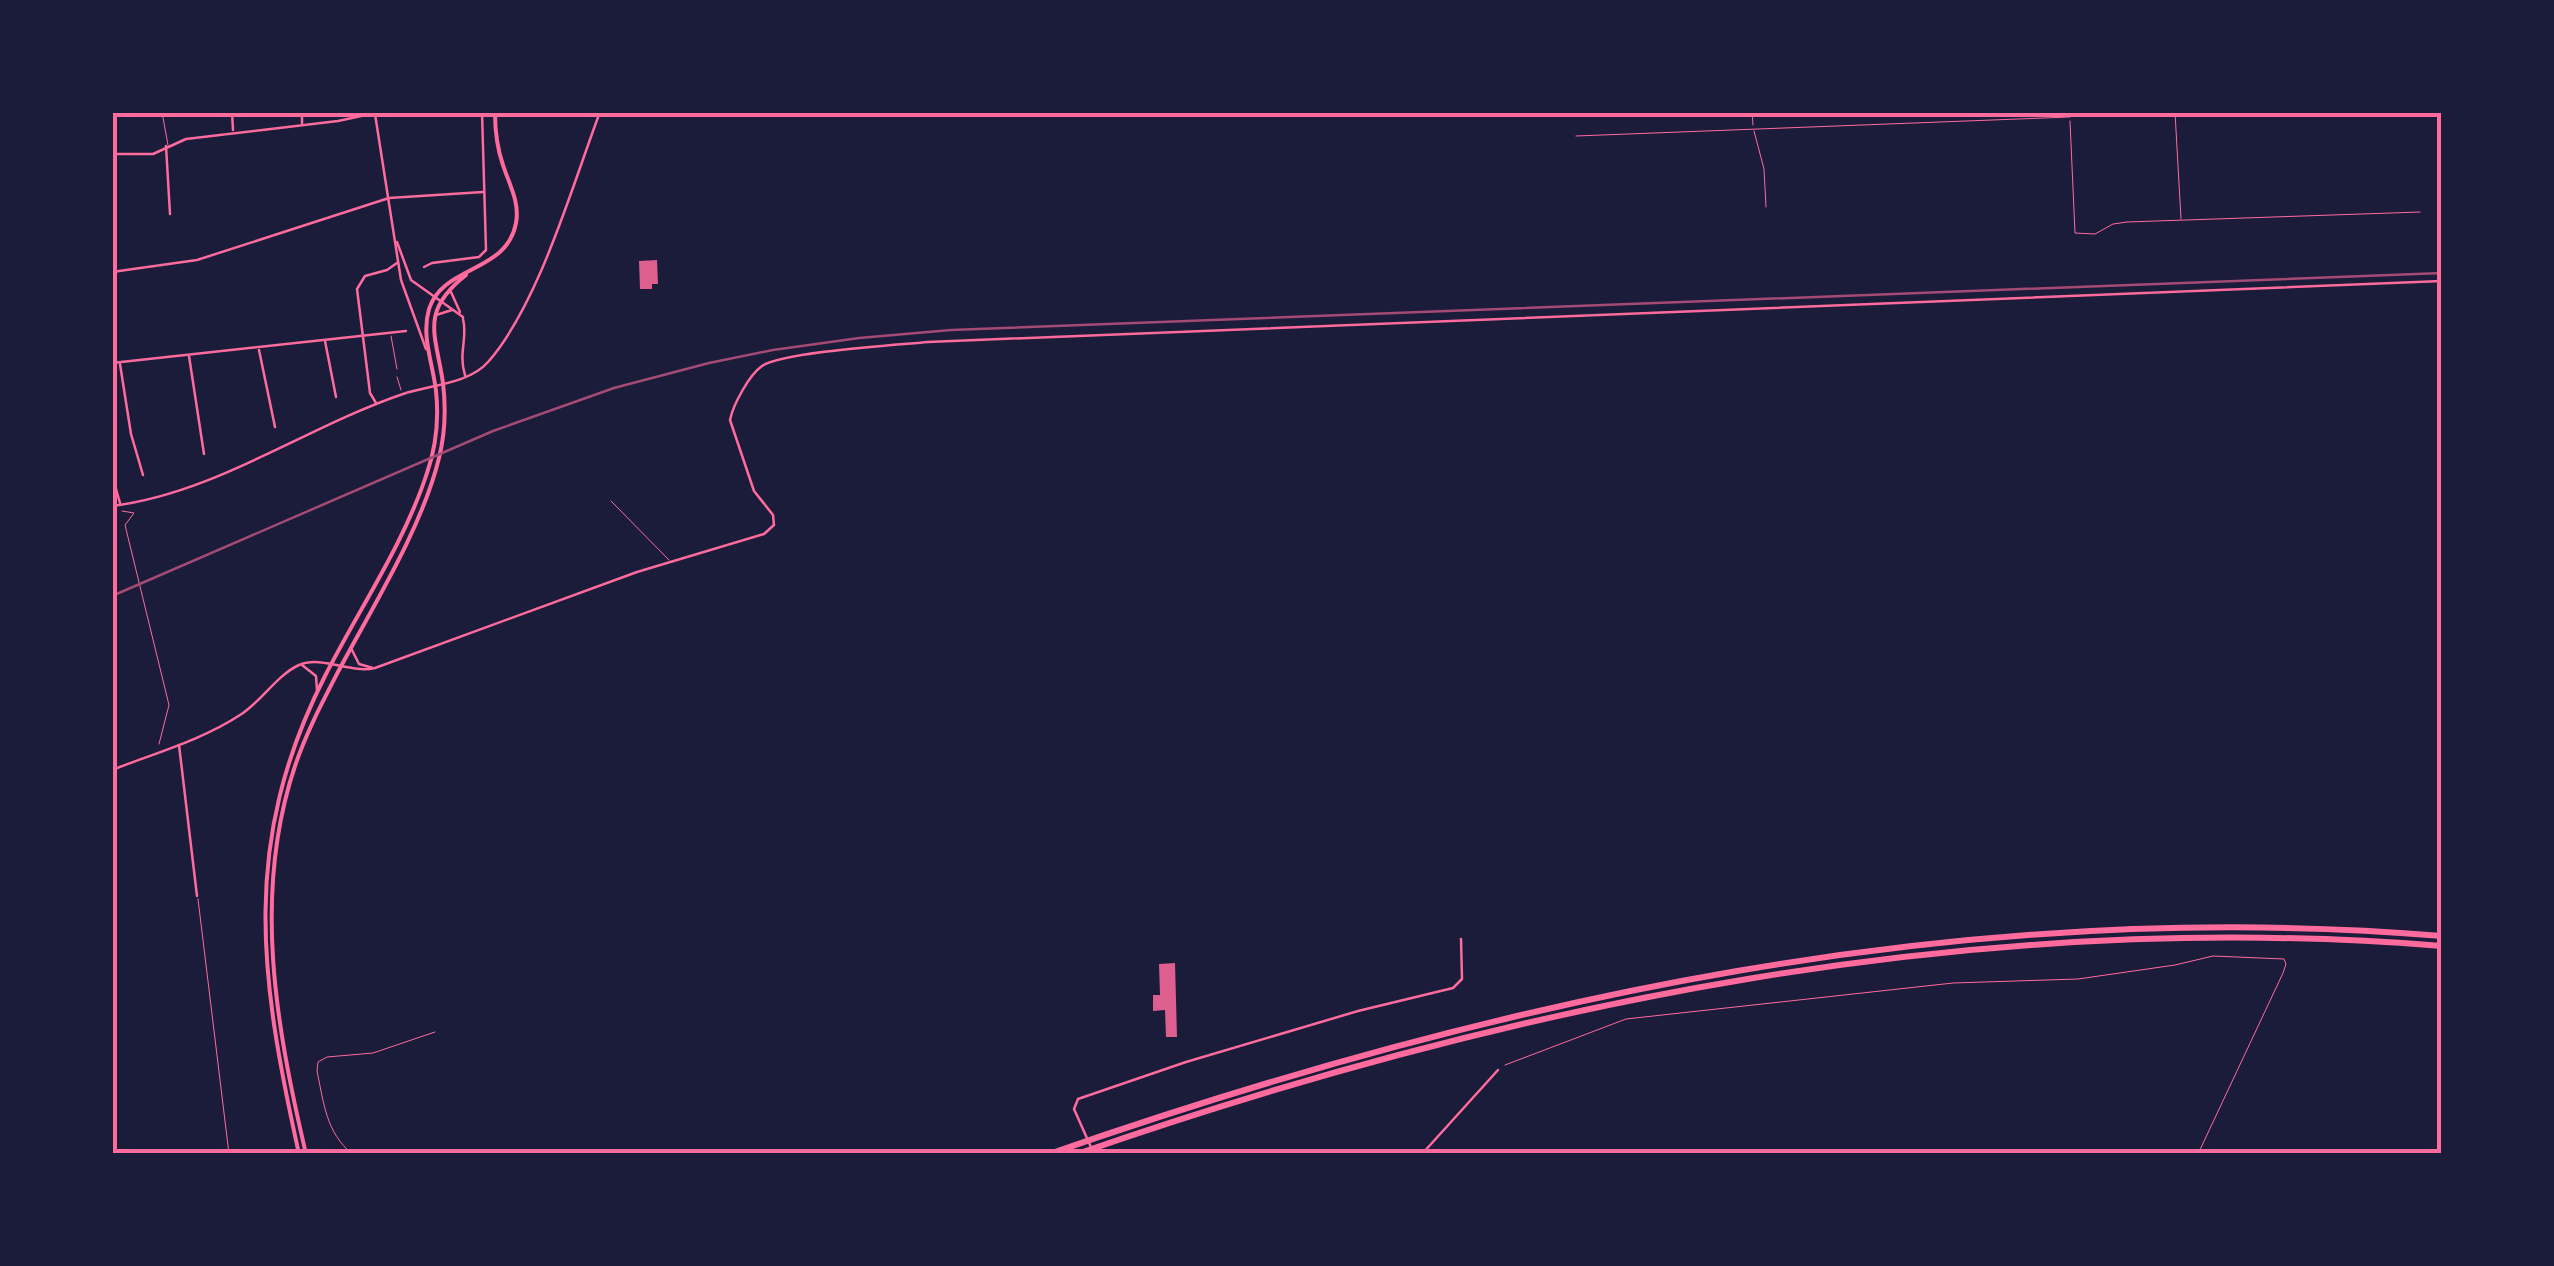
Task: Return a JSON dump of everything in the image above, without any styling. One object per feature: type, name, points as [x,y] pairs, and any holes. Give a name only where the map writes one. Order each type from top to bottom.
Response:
[{"type":"highway","points":[[1048,1154],[1286,1076],[1418,1038],[1593,996],[1763,966],[1963,941],[2150,930],[2301,930],[2442,936]]},
{"type":"highway","points":[[1077,1154],[1288,1085],[1455,1038],[1593,1006],[1787,971],[1962,950],[2148,940],[2284,938],[2442,946]]},
{"type":"main road","points":[[302,1154],[272,1021],[264,907],[275,811],[295,744],[316,694],[422,489],[437,419],[426,329],[435,297],[450,282],[501,253],[512,236],[517,218],[516,199],[498,146],[495,112]]},
{"type":"main road","points":[[302,1154],[279,1020],[272,942],[277,837],[294,768],[429,492],[444,432],[444,392],[434,317],[451,288],[470,272]]},
{"type":"street","points":[[232,112],[234,131]]},
{"type":"street","points":[[302,112],[302,125]]},
{"type":"street","points":[[424,267],[484,254],[482,112]]},
{"type":"street","points":[[112,506],[179,492],[376,404],[466,376],[490,360],[528,298],[600,112]]},
{"type":"street","points":[[112,154],[154,154],[167,146],[234,131],[375,113],[401,280],[430,359]]},
{"type":"street","points":[[167,146],[170,214]]},
{"type":"street","points":[[112,272],[197,260],[390,198],[484,192]]},
{"type":"street","points":[[395,236],[408,276],[463,317]]},
{"type":"street","points":[[376,404],[370,393],[357,296],[359,283],[369,274],[387,270],[398,262]]},
{"type":"street","points":[[387,270],[401,280]]},
{"type":"street","points":[[112,770],[239,716],[301,664],[313,662],[358,671],[375,668],[638,572],[756,536],[774,525],[773,516],[754,491],[730,425],[730,415],[740,398],[766,364],[928,342],[2442,281]]},
{"type":"street","points":[[451,288],[465,328],[460,352],[466,376]]},
{"type":"street","points":[[434,317],[442,311],[454,310]]},
{"type":"street","points":[[112,363],[406,331]]},
{"type":"street","points":[[326,341],[336,398]]},
{"type":"street","points":[[258,348],[275,427]]},
{"type":"street","points":[[188,355],[204,454]]},
{"type":"street","points":[[120,362],[142,475]]},
{"type":"street","points":[[112,476],[120,505]]},
{"type":"street","points":[[352,645],[354,660],[375,668]]},
{"type":"street","points":[[301,664],[316,676],[316,694]]},
{"type":"street","points":[[179,743],[197,896]]},
{"type":"street","points":[[1094,1154],[1076,1116],[1075,1103],[1084,1096],[1358,1011],[1454,988],[1462,979],[1461,940]]},
{"type":"street","points":[[1422,1154],[1498,1070]]},
{"type":"lane","points":[[162,112],[167,146]]},
{"type":"lane","points":[[1752,112],[1764,168],[1766,206]]},
{"type":"lane","points":[[2175,112],[2180,220]]},
{"type":"lane","points":[[1576,136],[2070,115],[2075,234],[2097,233],[2120,222],[2420,212]]},
{"type":"lane","points":[[391,333],[398,369]]},
{"type":"lane","points":[[611,501],[671,562]]},
{"type":"lane","points":[[197,896],[229,1154]]},
{"type":"lane","points":[[352,1154],[330,1129],[318,1062],[327,1057],[373,1053],[435,1032]]},
{"type":"path","points":[[398,369],[402,394]]},
{"type":"path","points":[[120,505],[120,510],[134,514],[125,525],[168,705],[158,751]]},
{"type":"path","points":[[1498,1070],[1626,1019],[1953,984],[2078,979],[2214,956],[2286,960],[2284,974],[2198,1154]]},
{"type":"building","points":[[657,260],[658,284],[652,284],[652,289],[640,289],[639,261]]},
{"type":"building","points":[[1175,963],[1177,1037],[1166,1037],[1165,1010],[1153,1011],[1153,995],[1160,995],[1159,964]]},
{"type":"railway","points":[[112,596],[493,431],[614,388],[709,363],[859,338],[951,330],[2442,273]]}]
